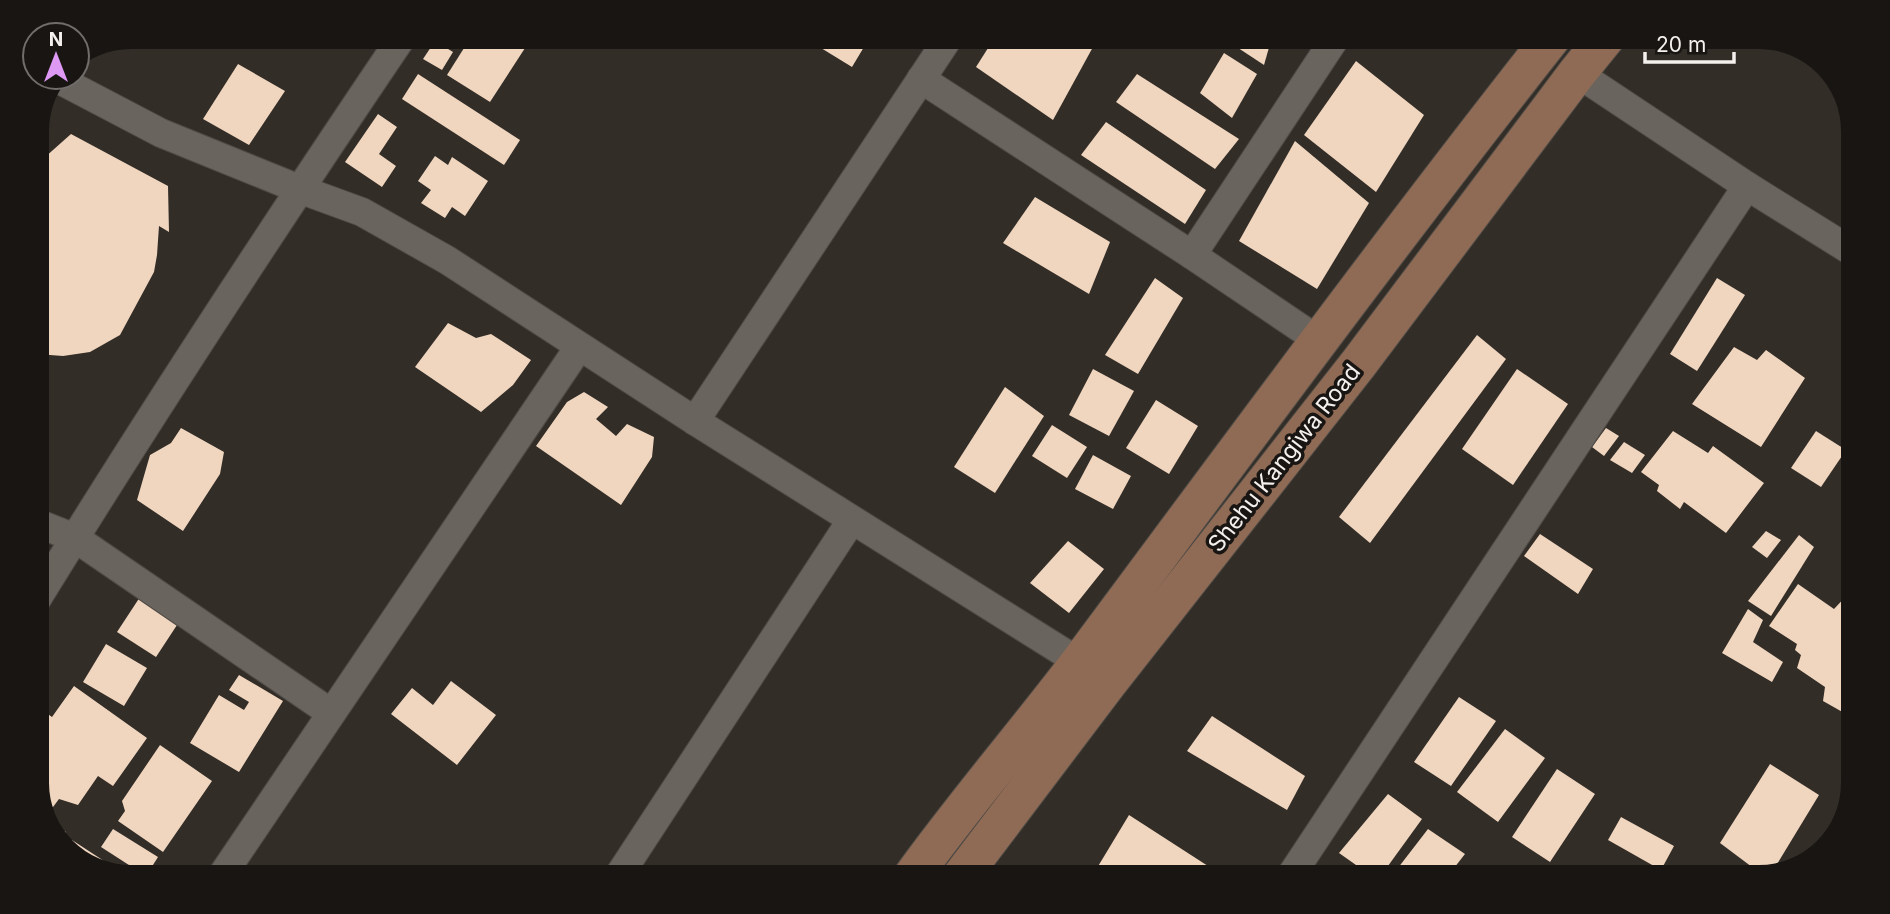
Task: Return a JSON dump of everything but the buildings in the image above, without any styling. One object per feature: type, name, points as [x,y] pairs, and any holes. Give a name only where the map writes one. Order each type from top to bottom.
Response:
[{"type":"main road","name":"Shehu Kangiwa Road","points":[[921,865],[1079,662],[1318,340],[1543,49]]},
{"type":"main road","name":"Shehu Kangiwa Road","points":[[970,865],[1107,684],[1359,362],[1596,49]]},
{"type":"main road","points":[[947,828],[970,865]]},
{"type":"street","points":[[49,580],[299,188],[394,49]]},
{"type":"street","points":[[695,421],[940,49]]},
{"type":"street","points":[[1192,255],[1328,49]]},
{"type":"street","points":[[1577,73],[1746,186],[1841,245]]},
{"type":"street","points":[[921,79],[1318,340]]},
{"type":"street","points":[[81,91],[161,133],[362,212],[447,260],[851,521],[1079,662]]},
{"type":"street","points":[[1298,865],[1746,186]]},
{"type":"street","points":[[228,865],[579,347]]},
{"type":"street","points":[[626,865],[851,521]]},
{"type":"street","points":[[49,528],[75,538],[331,713]]}]
